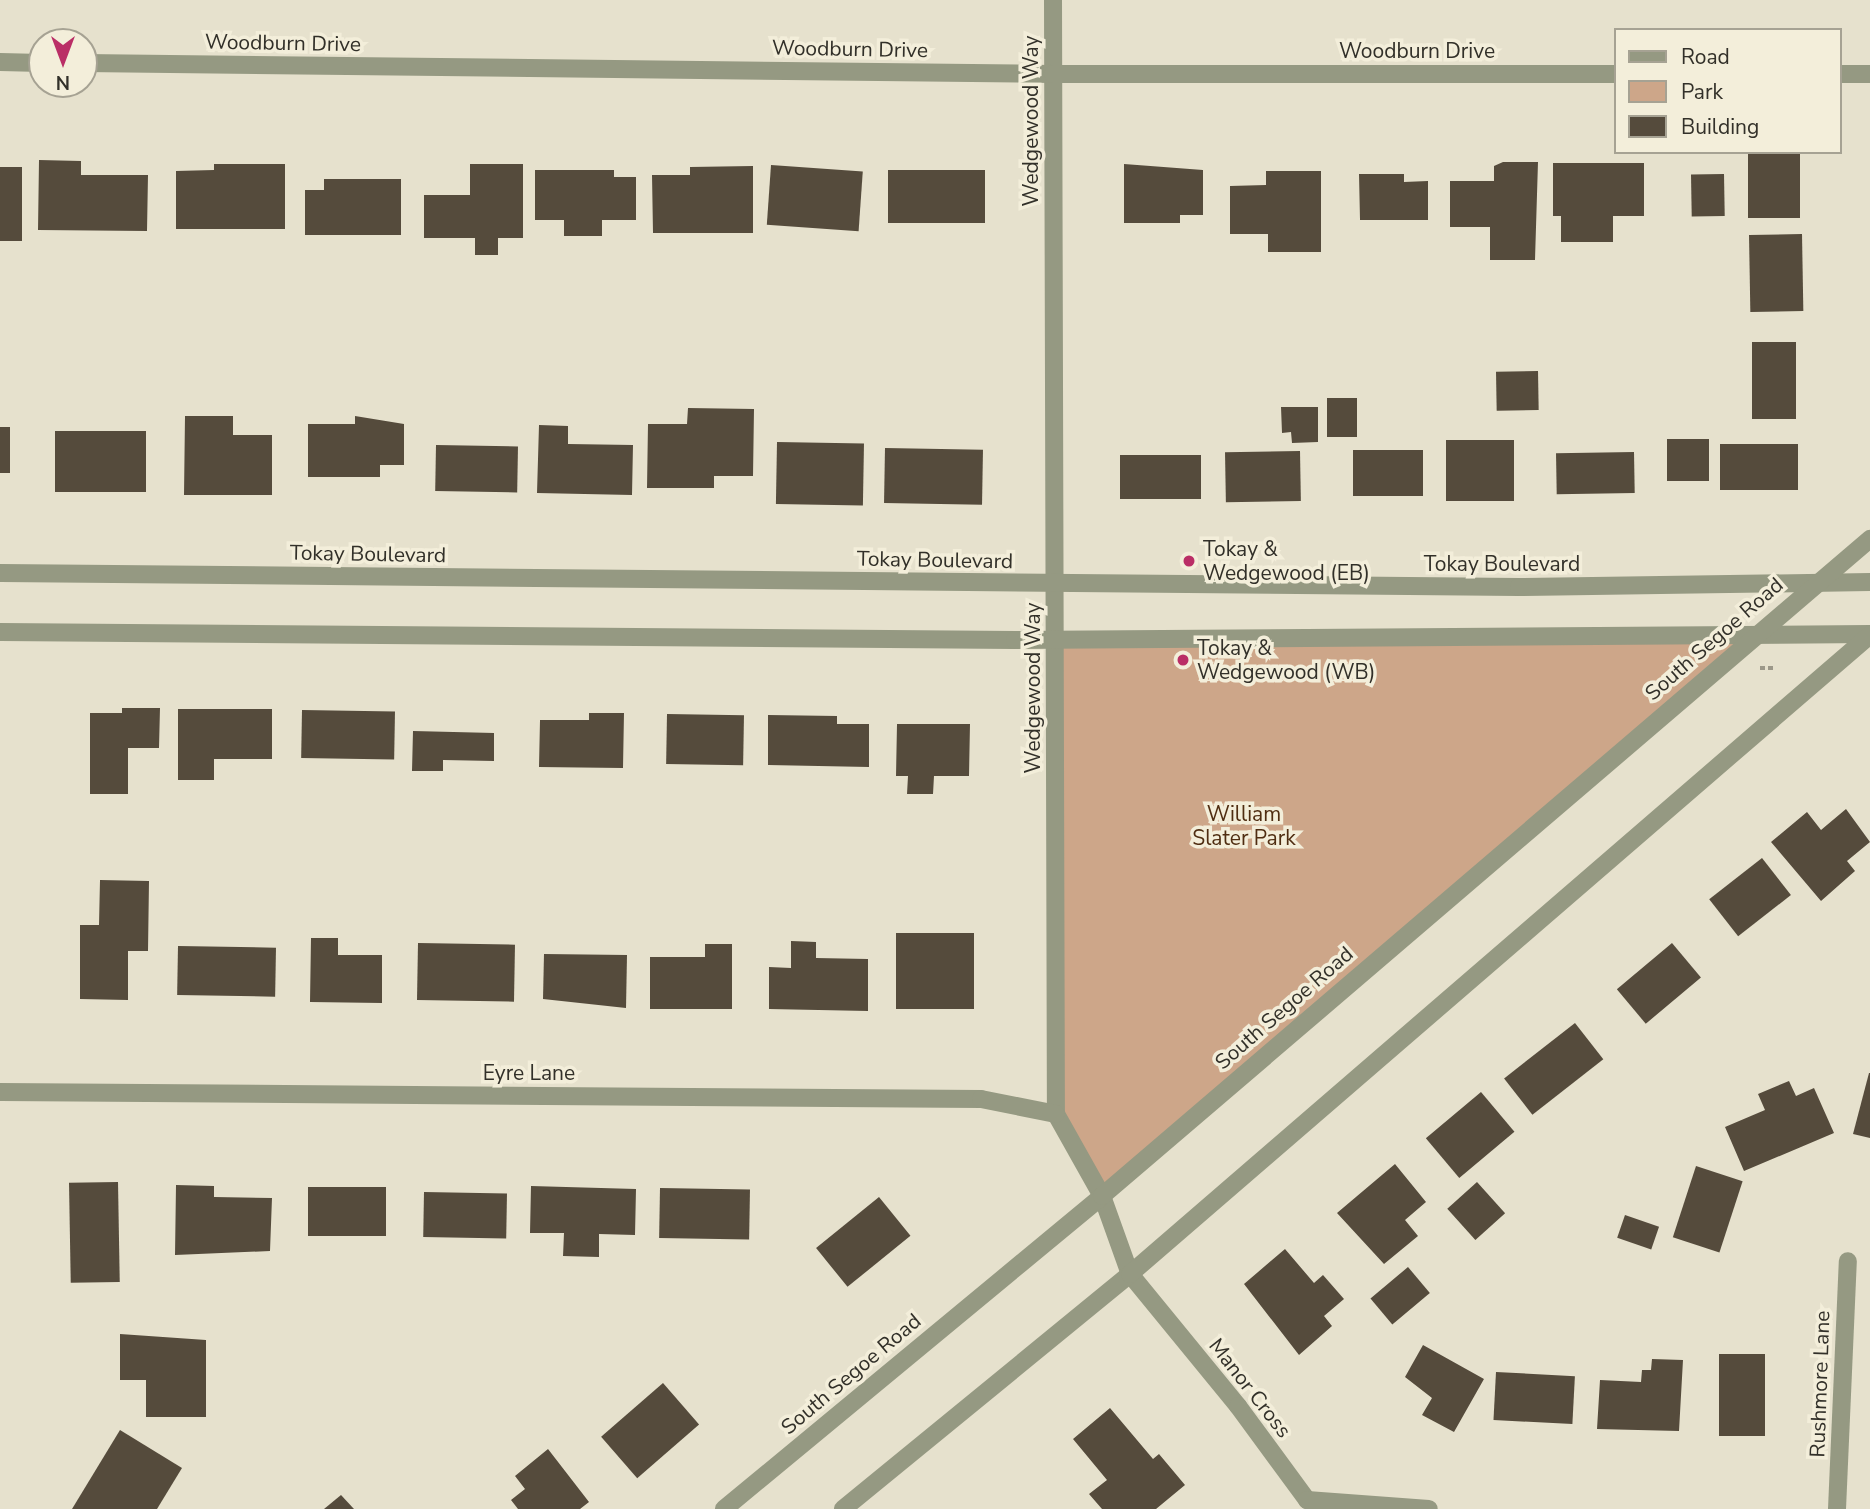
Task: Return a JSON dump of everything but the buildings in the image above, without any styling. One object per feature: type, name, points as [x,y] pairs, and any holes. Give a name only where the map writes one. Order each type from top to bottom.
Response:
[{"type":"street","name":"Wedgewood Way","points":[[1053,0],[1057,640],[1056,1114],[1102,1196]]},
{"type":"street","points":[[0,62],[28,63]]},
{"type":"street","name":"Woodburn Drive","points":[[98,63],[1053,74],[1615,74]]},
{"type":"street","points":[[1842,74],[1870,74]]},
{"type":"street","name":"South Segoe Road","points":[[724,1509],[1102,1196],[1813,584],[1870,539]]},
{"type":"street","name":"Tokay Boulevard","points":[[0,573],[1056,584],[1870,582]]},
{"type":"street","points":[[0,632],[1057,640],[1870,634]]},
{"type":"street","points":[[843,1509],[1130,1274],[1870,634]]},
{"type":"street","name":"Eyre Lane","points":[[0,1092],[981,1099],[1056,1114]]},
{"type":"street","name":"Manor Cross","points":[[1102,1196],[1130,1274],[1238,1406],[1307,1505],[1429,1509]]},
{"type":"street","name":"Rushmore Lane","points":[[1837,1509],[1848,1261]]},
{"type":"path","points":[[1760,668],[1773,668]]},
{"type":"green space","name":"William Slater Park","points":[[1756,633],[1102,1196],[1056,1114],[1057,640]]},
{"type":"place","name":"Tokay & Wedgewood (EB)","points":[[1189,561]]},
{"type":"place","name":"Tokay & Wedgewood (WB)","points":[[1183,660]]}]
